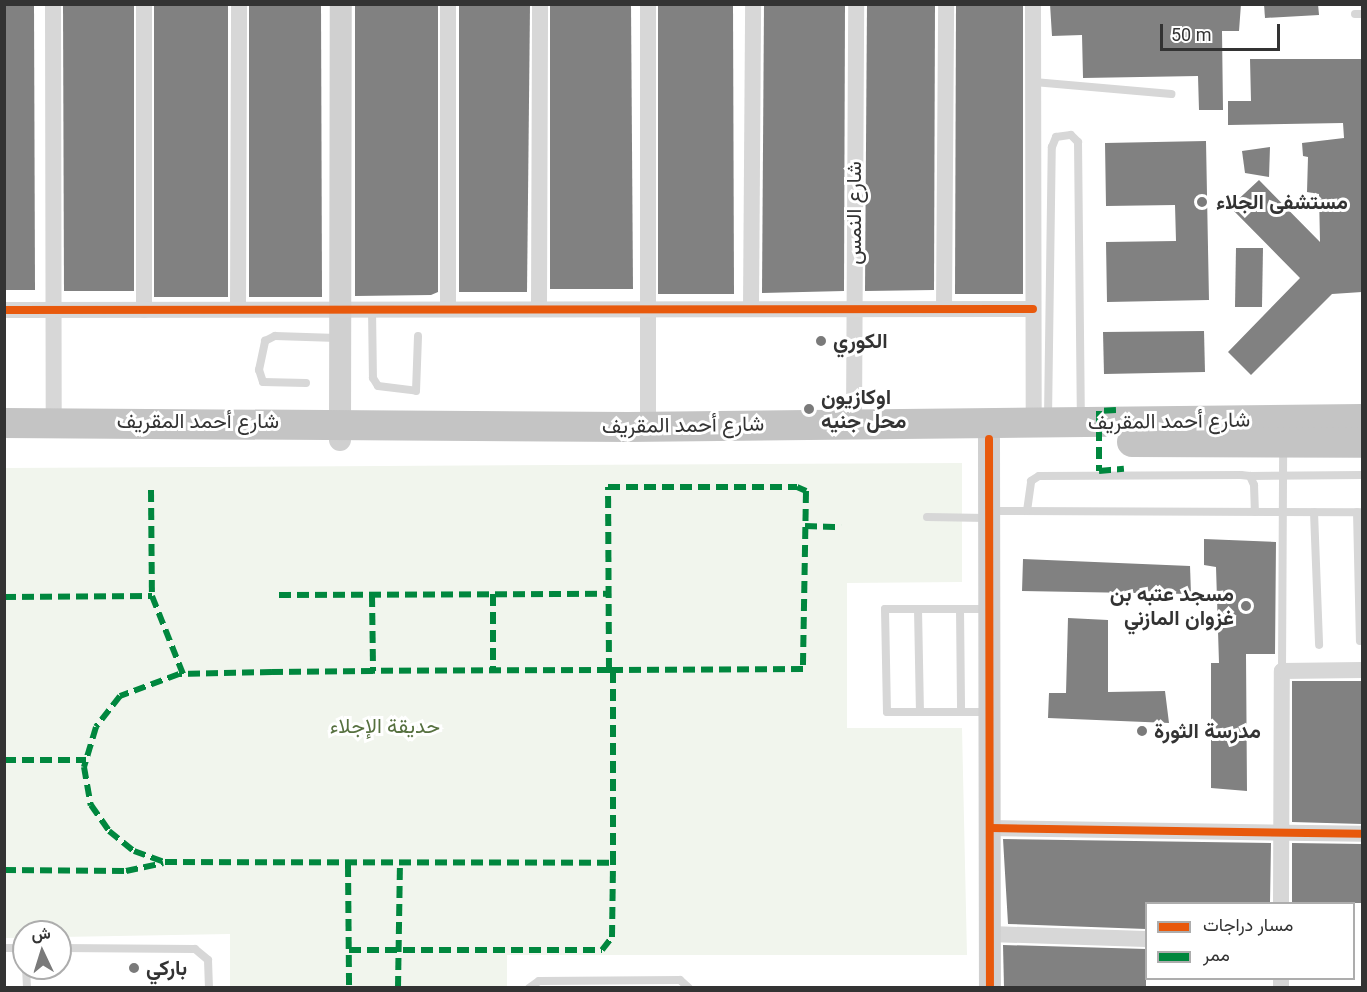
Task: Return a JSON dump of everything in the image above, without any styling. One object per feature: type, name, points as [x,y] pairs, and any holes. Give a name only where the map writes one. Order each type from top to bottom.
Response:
[{"type":"highway","name":"شارع أحمد المقريف","points":[[4,423],[54,422],[340,431],[989,439],[1230,432],[1362,419]]},
{"type":"highway","name":"شارع أحمد المقريف","points":[[4,442],[340,431],[854,422],[1081,422],[1230,432],[1283,445],[1362,443]]},
{"type":"street","points":[[53,4],[54,422]]},
{"type":"street","points":[[144,4],[144,310]]},
{"type":"street","points":[[238,309],[239,4]]},
{"type":"street","points":[[340,431],[337,309],[341,4]]},
{"type":"street","points":[[448,4],[448,307]]},
{"type":"street","points":[[539,307],[540,4]]},
{"type":"street","points":[[648,4],[648,427]]},
{"type":"street","points":[[751,309],[753,4]]},
{"type":"street","name":"شارع النمس","points":[[854,422],[856,4]]},
{"type":"street","points":[[944,309],[946,4]]},
{"type":"street","points":[[1033,4],[1033,309],[1041,422]]},
{"type":"street","points":[[4,310],[448,307],[1033,309]]},
{"type":"street","points":[[989,439],[990,987]]},
{"type":"street","points":[[1281,902],[1282,671],[1362,670]]},
{"type":"street","points":[[991,828],[1362,834]]},
{"type":"street","points":[[990,934],[1145,939]]},
{"type":"lane","points":[[1034,82],[1171,94]]},
{"type":"lane","points":[[1041,422],[1052,147],[1056,137],[1071,135],[1078,142],[1081,422]]},
{"type":"lane","points":[[372,309],[373,378],[378,386],[416,391],[418,336]]},
{"type":"lane","points":[[306,383],[263,382],[259,370],[265,341],[275,336],[338,338]]},
{"type":"lane","points":[[1282,671],[1283,445]]},
{"type":"lane","points":[[1027,511],[1030,481],[1039,476],[1362,475]]},
{"type":"lane","points":[[1250,476],[1255,512]]},
{"type":"lane","points":[[927,517],[1027,511],[1360,512],[1360,642]]},
{"type":"lane","points":[[1314,512],[1318,645]]},
{"type":"lane","points":[[990,609],[885,609],[887,712],[991,712]]},
{"type":"lane","points":[[918,609],[920,712]]},
{"type":"lane","points":[[960,609],[961,712]]},
{"type":"lane","points":[[72,948],[195,949],[208,960],[209,987]]},
{"type":"lane","points":[[530,987],[538,981],[680,980],[689,987]]},
{"type":"green space","name":"حديقة الإجلاء","points":[[962,463],[962,582],[847,583],[847,728],[962,728],[967,955],[507,955],[507,987],[230,988],[230,934],[72,937],[72,920],[12,920],[12,938],[5,938],[4,468]]},
{"type":"building","points":[[4,4],[34,4],[35,290],[4,290]]},
{"type":"building","points":[[63,4],[134,4],[134,291],[64,291]]},
{"type":"building","points":[[154,4],[228,4],[228,297],[154,297]]},
{"type":"building","points":[[249,4],[321,4],[322,297],[249,297]]},
{"type":"building","points":[[355,4],[438,4],[438,292],[431,295],[355,296]]},
{"type":"building","points":[[459,4],[530,4],[527,292],[459,292]]},
{"type":"building","points":[[550,4],[631,4],[633,289],[550,289]]},
{"type":"building","points":[[658,4],[733,4],[734,294],[658,294]]},
{"type":"building","points":[[764,4],[845,4],[844,291],[762,293]]},
{"type":"building","points":[[867,4],[935,4],[934,290],[865,291]]},
{"type":"building","points":[[956,4],[1023,4],[1023,294],[955,294]]},
{"type":"building","points":[[1050,4],[1241,4],[1239,31],[1222,31],[1223,110],[1199,110],[1198,76],[1083,78],[1082,35],[1052,36]]},
{"type":"building","points":[[1264,4],[1318,4],[1319,15],[1265,18]]},
{"type":"building","points":[[1250,59],[1362,59],[1362,292],[1332,294],[1251,375],[1228,352],[1300,278],[1230,207],[1259,180],[1320,242],[1319,194],[1307,192],[1308,157],[1303,156],[1302,143],[1344,138],[1343,123],[1228,125],[1228,101],[1251,101]]},
{"type":"building","points":[[1206,141],[1209,300],[1107,302],[1106,242],[1176,241],[1175,205],[1106,206],[1105,143]]},
{"type":"building","points":[[1270,147],[1269,177],[1245,173],[1242,151]]},
{"type":"building","points":[[1236,248],[1263,248],[1262,307],[1235,307]]},
{"type":"building","points":[[1204,331],[1205,372],[1104,374],[1103,332]]},
{"type":"building","points":[[1204,539],[1276,542],[1275,654],[1246,654],[1247,791],[1211,788],[1211,663],[1219,663],[1216,567],[1204,565]]},
{"type":"building","points":[[1023,559],[1190,566],[1191,594],[1022,591]]},
{"type":"building","points":[[1068,618],[1108,620],[1108,692],[1165,691],[1169,723],[1048,718],[1049,693],[1066,693]]},
{"type":"building","points":[[1292,681],[1362,681],[1362,824],[1292,822]]},
{"type":"building","points":[[1003,839],[1271,843],[1270,902],[1145,902],[1145,929],[1008,924]]},
{"type":"building","points":[[1292,843],[1362,844],[1362,903],[1292,902]]},
{"type":"building","points":[[1003,945],[1145,949],[1146,987],[1004,987]]},
{"type":"marked path","points":[[1116,410],[1099,411],[1099,471],[1124,469]]},
{"type":"marked path","points":[[609,670],[608,487],[797,487],[806,491],[803,669],[613,670],[373,671],[179,674],[120,696],[96,727],[84,767],[91,805],[109,831],[134,851],[165,862],[613,863],[613,670]]},
{"type":"marked path","points":[[151,490],[152,596]]},
{"type":"marked path","points":[[805,526],[841,527]]},
{"type":"marked path","points":[[493,594],[493,670]]},
{"type":"marked path","points":[[279,595],[608,594]]},
{"type":"marked path","points":[[372,595],[373,671]]},
{"type":"marked path","points":[[4,597],[152,596],[183,674]]},
{"type":"marked path","points":[[4,760],[86,760]]},
{"type":"marked path","points":[[4,870],[126,871],[163,863]]},
{"type":"marked path","points":[[349,950],[602,950],[612,937],[613,863]]},
{"type":"marked path","points":[[398,988],[400,864]]},
{"type":"marked path","points":[[348,865],[349,988]]},
{"type":"cycle path","points":[[4,310],[1033,309]]},
{"type":"cycle path","points":[[989,439],[990,988]]},
{"type":"cycle path","points":[[991,828],[1362,834]]},
{"type":"place","name":"مستشفى الجلاء","points":[[1202,202]]},
{"type":"place","name":"الكوري","points":[[821,341]]},
{"type":"place","name":"اوكازيون محل جنيه","points":[[809,409]]},
{"type":"place","name":"مسجد عتبه بن غزوان المازني","points":[[1246,606]]},
{"type":"place","name":"مدرسة الثورة","points":[[1142,731]]},
{"type":"place","name":"باركي","points":[[134,968]]}]
